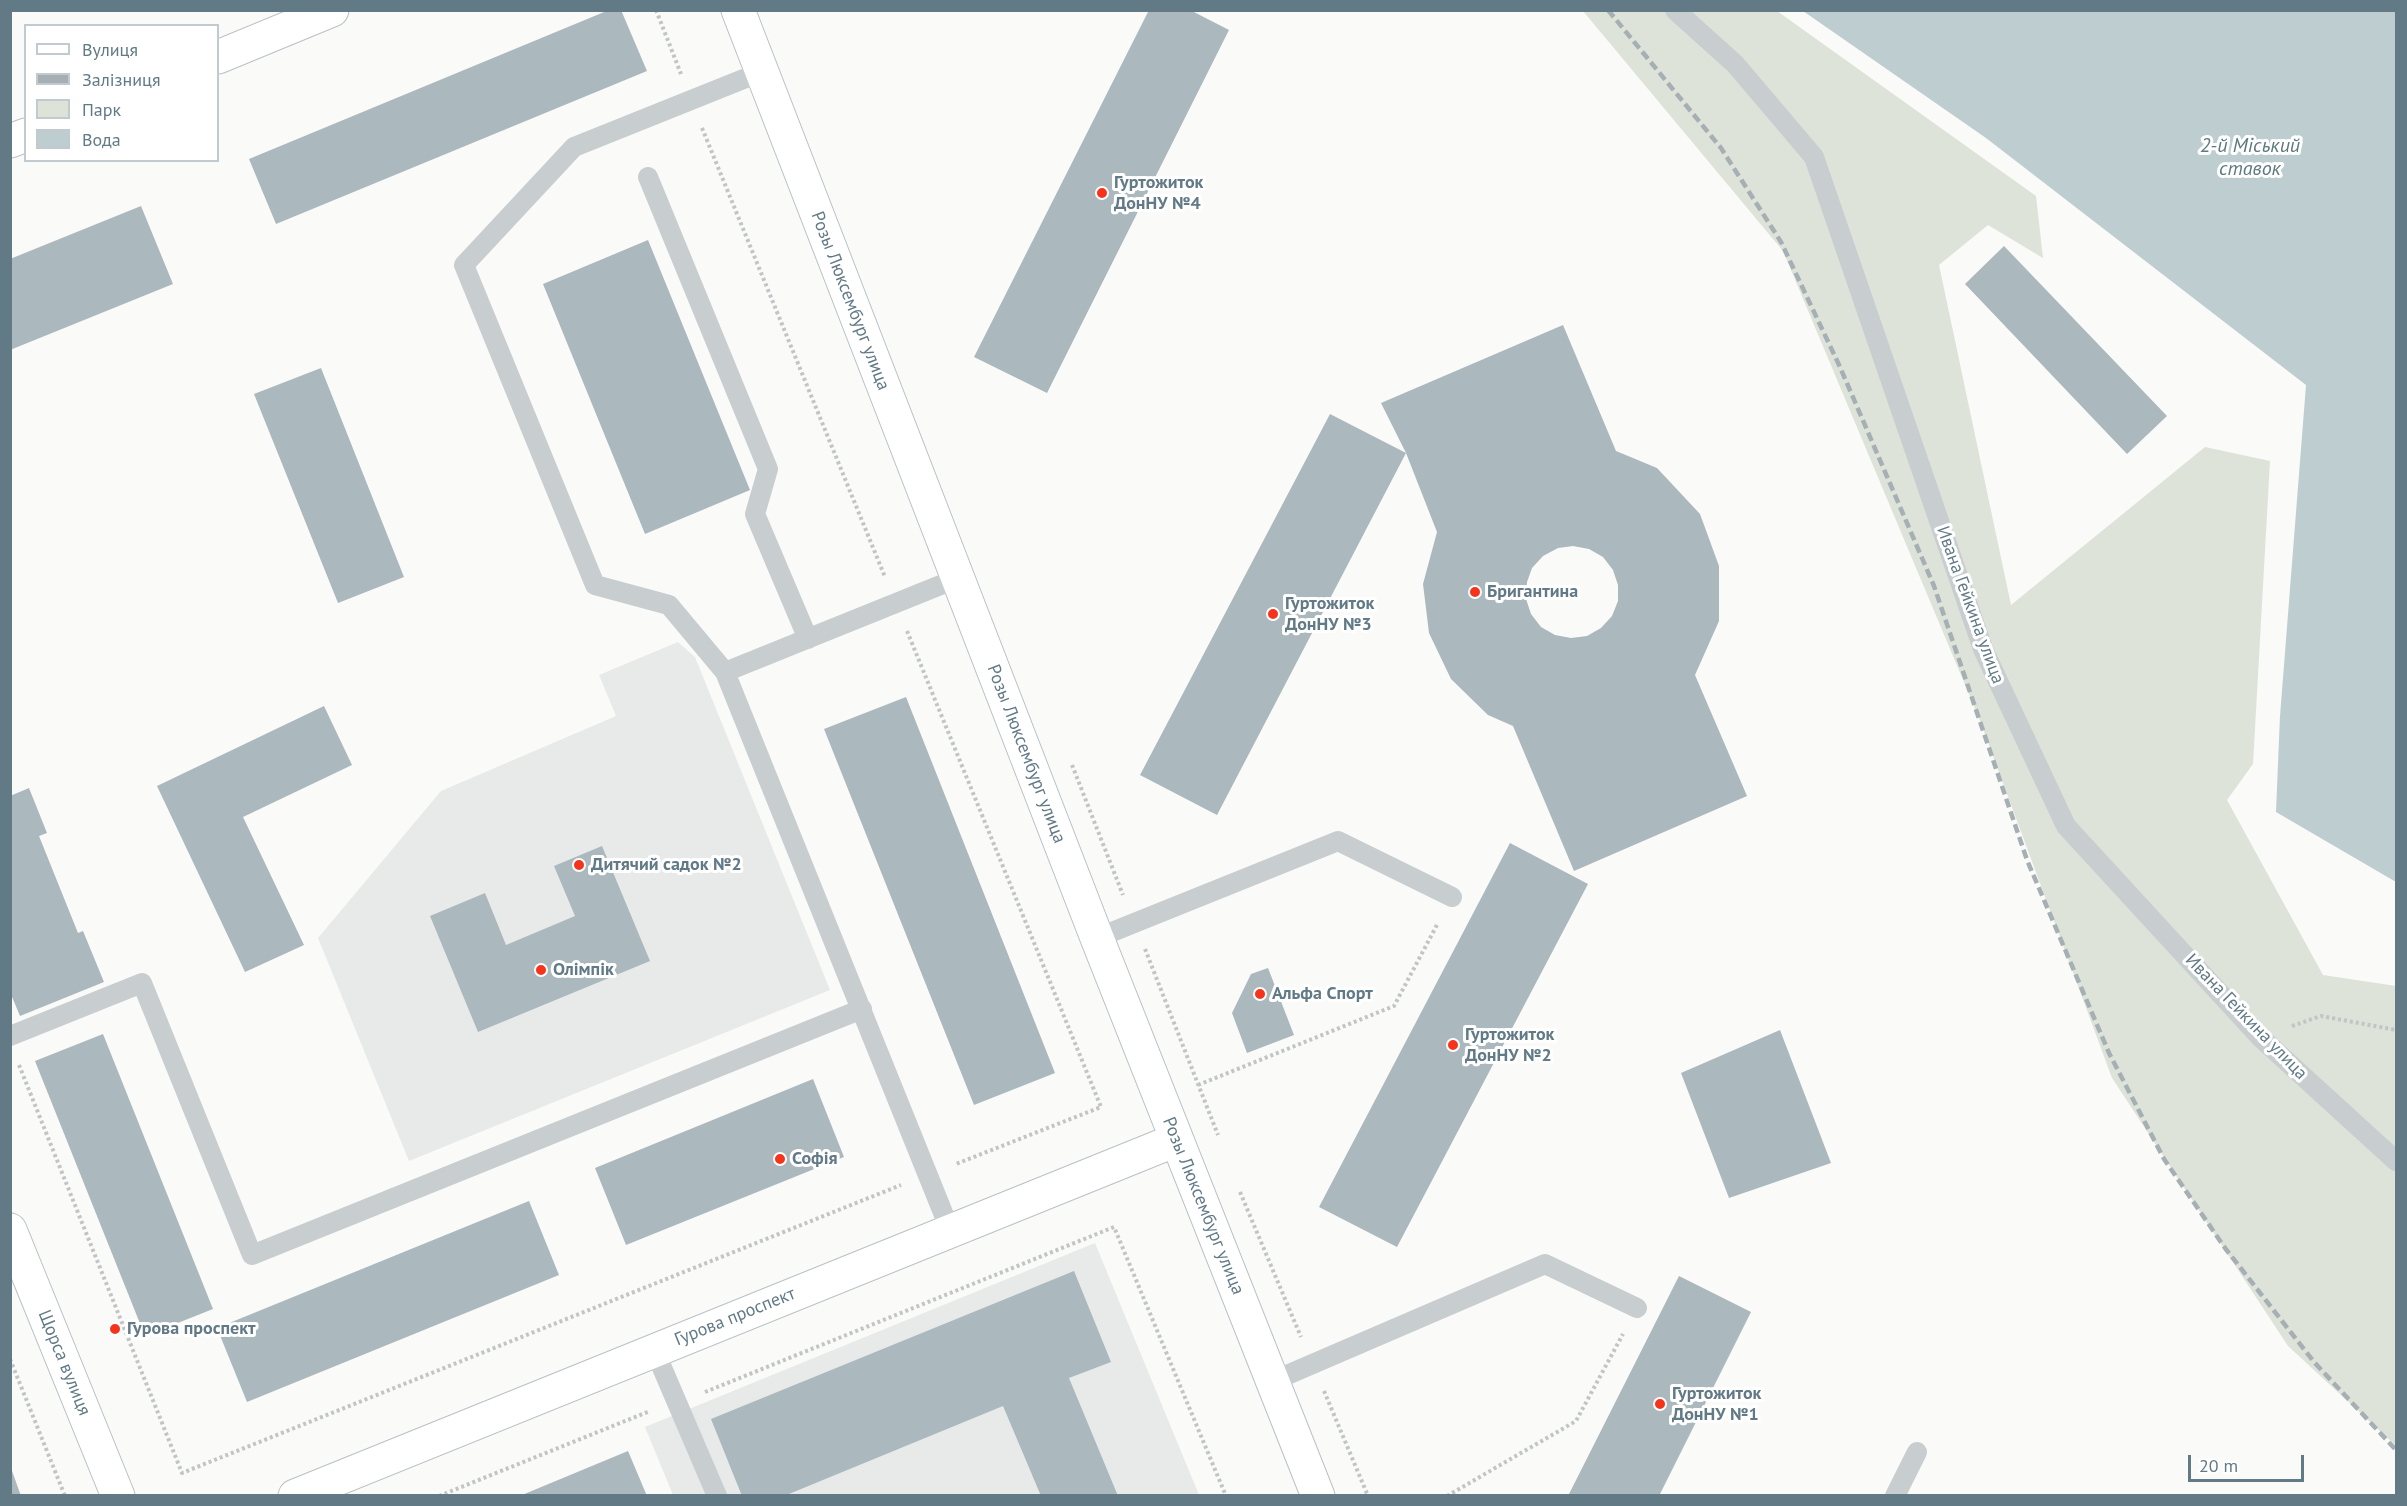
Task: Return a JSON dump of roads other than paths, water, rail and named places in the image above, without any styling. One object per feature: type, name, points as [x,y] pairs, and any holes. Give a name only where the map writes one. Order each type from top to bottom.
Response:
[{"type":"street","points":[[219,57],[332,10]]},
{"type":"street","name":"Розы Люксембург улица","points":[[738,10],[1097,938],[1318,1496]]},
{"type":"street","name":"Гурова проспект","points":[[295,1496],[1176,1140]]},
{"type":"street","name":"Щорса вулиця","points":[[10,1230],[117,1496]]},
{"type":"lane","name":"Ивана Гейкина улица","points":[[1675,10],[1735,64],[1814,157],[1983,648],[2066,826],[2260,1037],[2397,1161]]},
{"type":"lane","points":[[761,72],[574,147],[464,265],[595,585],[669,605],[725,672],[951,1230]]},
{"type":"lane","points":[[648,177],[768,469],[755,514],[808,639]]},
{"type":"lane","points":[[725,672],[958,578]]},
{"type":"lane","points":[[1097,938],[1338,841],[1452,897]]},
{"type":"lane","points":[[10,1036],[142,983],[252,1255],[862,1009]]},
{"type":"lane","points":[[1273,1381],[1313,1366],[1545,1264],[1637,1308]]},
{"type":"lane","points":[[654,1349],[717,1496]]},
{"type":"lane","points":[[1895,1496],[1917,1452]]},
{"type":"water","name":"2-й Міський ставок","points":[[1803,11],[2396,11],[2396,882],[2276,812],[2280,716],[2306,385],[1986,138]]},
{"type":"railway","points":[[1608,10],[1721,148],[1781,242],[1840,367],[1934,586],[2027,860],[2109,1053],[2164,1159],[2225,1248],[2314,1362],[2396,1450]]},
{"type":"place","name":"Гуртожиток ДонНУ №4","points":[[1102,193]]},
{"type":"place","name":"Бригантина","points":[[1475,592]]},
{"type":"place","name":"Гуртожиток ДонНУ №3","points":[[1273,614]]},
{"type":"place","name":"Дитячий садок №2","points":[[579,865]]},
{"type":"place","name":"Олімпік","points":[[541,970]]},
{"type":"place","name":"Альфа Спорт","points":[[1260,994]]},
{"type":"place","name":"Гуртожиток ДонНУ №2","points":[[1453,1045]]},
{"type":"place","name":"Софія","points":[[780,1159]]},
{"type":"place","name":"Гурова проспект","points":[[115,1329]]},
{"type":"place","name":"Гуртожиток ДонНУ №1","points":[[1660,1404]]}]
